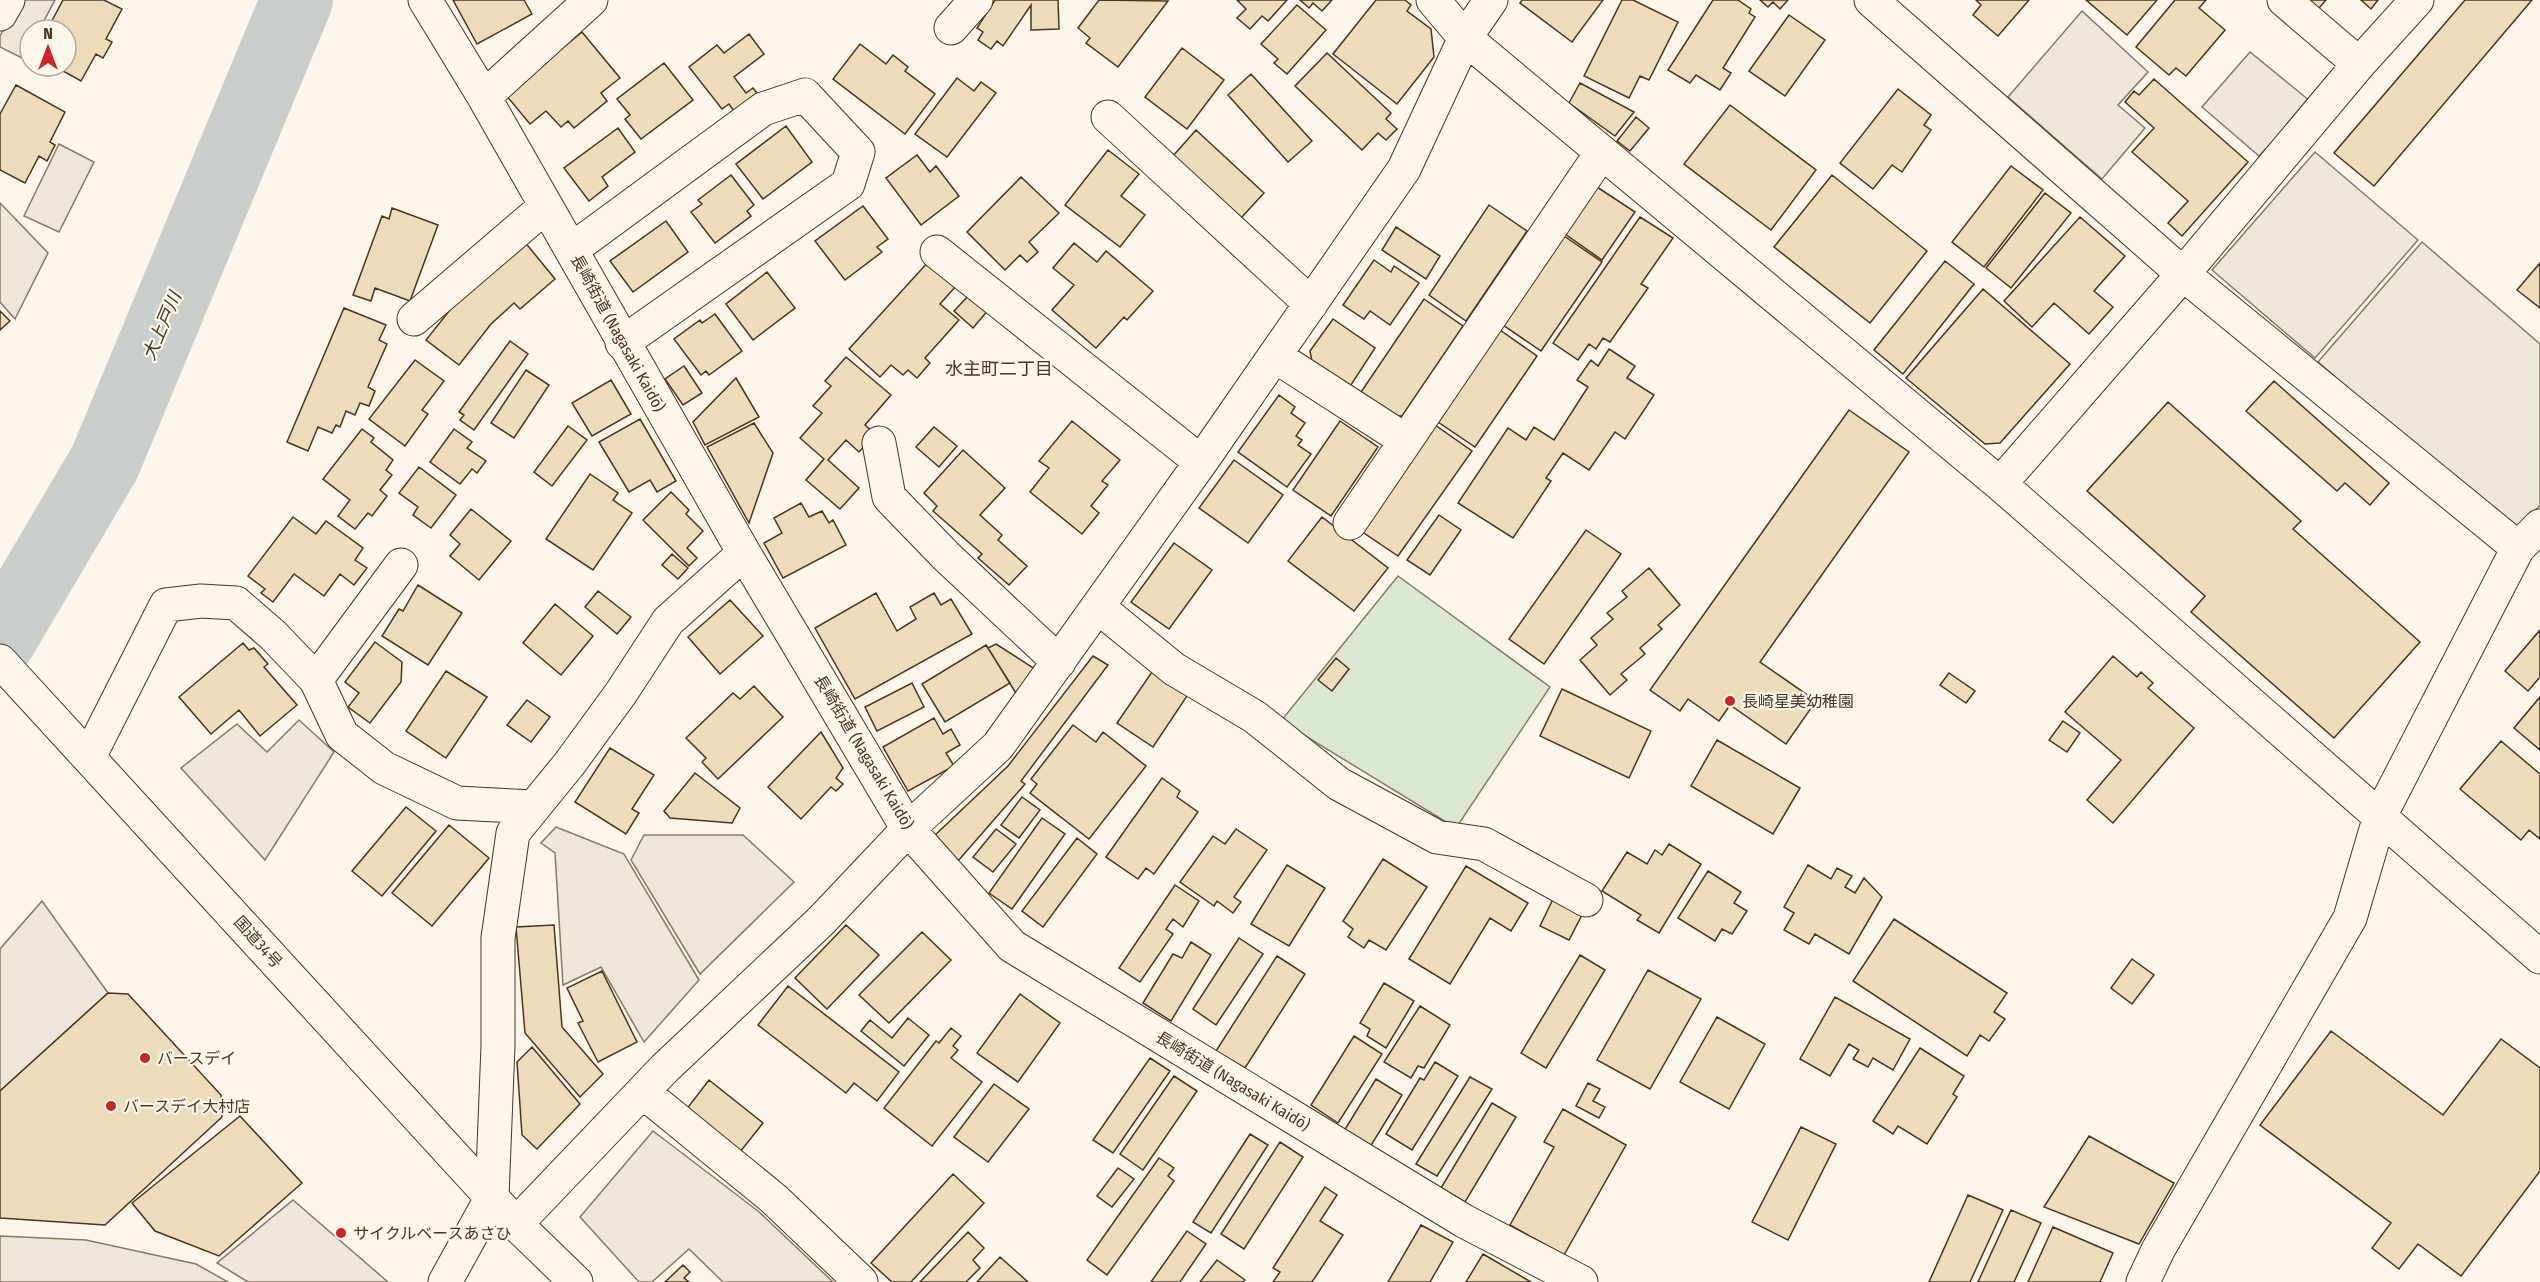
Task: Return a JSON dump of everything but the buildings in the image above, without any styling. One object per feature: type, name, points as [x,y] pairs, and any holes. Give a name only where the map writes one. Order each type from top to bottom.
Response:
[{"type":"main road","points":[[0,14],[8,0]]},
{"type":"main road","name":"長崎街道 (Nagasaki Kaidō)","points":[[426,0],[484,97],[622,343],[744,553],[908,829],[1012,946],[1464,1221],[1581,1282]]},
{"type":"main road","points":[[484,97],[591,0]]},
{"type":"main road","points":[[951,28],[976,0]]},
{"type":"main road","points":[[1433,0],[1465,38],[2000,484],[2540,957]]},
{"type":"main road","points":[[516,1224],[665,1068],[821,921],[908,829],[998,746],[1201,462],[1404,169],[1465,38],[1491,0]]},
{"type":"main road","points":[[1871,0],[2183,274],[2529,537],[2380,816],[2350,918],[2158,1250],[2143,1282]]},
{"type":"main road","points":[[2284,0],[2359,64]]},
{"type":"main road","points":[[2000,484],[2183,274],[2359,64],[2417,0]]},
{"type":"main road","points":[[571,250],[763,109],[804,95],[858,152],[848,184],[622,343]]},
{"type":"main road","points":[[1108,117],[1311,304]]},
{"type":"main road","points":[[1350,523],[1602,152]]},
{"type":"main road","points":[[414,319],[546,206]]},
{"type":"main road","points":[[937,252],[1201,462]]},
{"type":"main road","points":[[1275,356],[1405,440]]},
{"type":"main road","points":[[879,443],[889,497],[946,556],[1059,662]]},
{"type":"main road","points":[[445,1282],[492,1197],[498,1046],[498,938],[513,832],[570,763],[668,621],[744,553]]},
{"type":"main road","points":[[316,680],[401,565]]},
{"type":"main road","points":[[83,750],[170,596],[236,603],[273,635],[316,680],[342,735],[384,768],[457,803],[534,807]]},
{"type":"main road","points":[[1098,607],[1174,669],[1255,717],[1339,784],[1437,837],[1484,844],[1586,900]]},
{"type":"main road","name":"国道34号","points":[[0,661],[516,1224],[576,1282]]},
{"type":"main road","points":[[643,1092],[774,1199],[861,1282]]},
{"type":"main road","name":"国道34号","points":[[516,1224],[553,1282]]},
{"type":"green space","points":[[1398,576],[1550,687],[1456,828],[1281,721]]},
{"type":"shaded area","points":[[19,0],[55,0],[45,18],[18,18],[18,56],[0,47],[0,36]]},
{"type":"shaded area","points":[[2082,11],[2148,72],[2118,105],[2145,128],[2102,179],[2008,97]]},
{"type":"shaded area","points":[[2250,52],[2310,101],[2259,156],[2202,107]]},
{"type":"shaded area","points":[[59,144],[94,162],[59,232],[24,216]]},
{"type":"shaded area","points":[[2315,152],[2418,240],[2315,358],[2212,270]]},
{"type":"shaded area","points":[[0,203],[48,253],[15,319],[0,302]]},
{"type":"shaded area","points":[[2422,242],[2540,344],[2540,505],[2516,532],[2318,362]]},
{"type":"shaded area","points":[[299,720],[334,752],[265,860],[181,768],[237,724],[267,752]]},
{"type":"shaded area","points":[[556,827],[624,854],[699,980],[644,1042],[601,967],[563,985],[555,853],[541,843]]},
{"type":"shaded area","points":[[644,835],[743,835],[794,882],[700,974],[631,860]]},
{"type":"shaded area","points":[[42,901],[108,993],[0,1091],[0,949]]},
{"type":"shaded area","points":[[653,1131],[758,1211],[833,1282],[723,1282],[689,1249],[652,1282],[639,1282],[580,1217]]},
{"type":"shaded area","points":[[293,1200],[388,1282],[248,1282],[217,1263]]},
{"type":"shaded area","points":[[0,1236],[86,1240],[196,1264],[228,1282],[0,1282]]},
{"type":"waterway","name":"大上戸川","points":[[0,640],[105,462],[297,0]]},
{"type":"place","name":"長崎星美幼稚園","points":[[1730,701]]},
{"type":"place","name":"バースデイ","points":[[145,1058]]},
{"type":"place","name":"バースデイ大村店","points":[[111,1106]]},
{"type":"place","name":"サイクルベースあさひ","points":[[341,1233]]},
{"type":"district","name":"水主町二丁目","points":[[999,369]]}]
